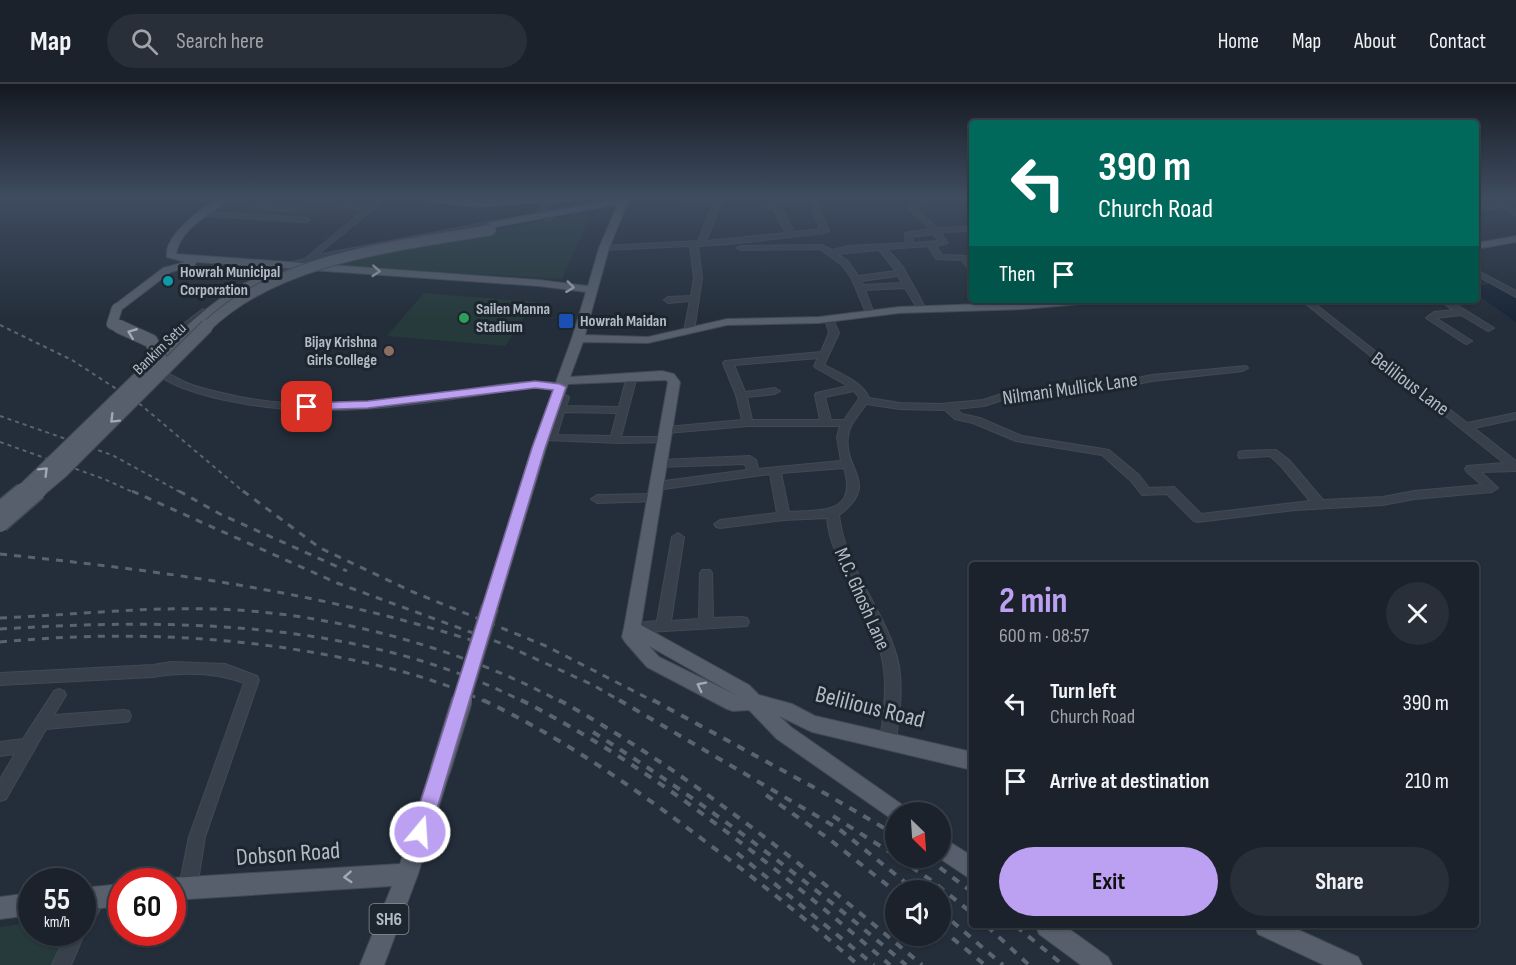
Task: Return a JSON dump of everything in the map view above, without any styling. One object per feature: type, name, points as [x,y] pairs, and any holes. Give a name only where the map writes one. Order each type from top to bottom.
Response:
[{"type":"main road","points":[[179,238],[172,247],[171,255],[176,258],[539,283],[593,290]]},
{"type":"main road","name":"Bankim Setu","points":[[0,510],[28,487],[203,316],[247,286],[329,256],[428,238]]},
{"type":"main road","name":"Bankim Setu","points":[[0,524],[62,471],[223,310],[244,296],[276,279],[332,261],[438,238]]},
{"type":"main road","name":"SH6","points":[[372,965],[407,874],[490,606],[593,290],[605,238]]},
{"type":"main road","points":[[1479,246],[1516,240]]},
{"type":"main road","points":[[160,358],[151,341],[112,324],[113,315],[117,308],[167,270],[176,258]]},
{"type":"main road","points":[[167,270],[206,260]]},
{"type":"main road","points":[[578,338],[648,340],[727,322],[829,319],[870,313],[993,303]]},
{"type":"main road","points":[[561,389],[632,376],[662,375],[670,377],[674,382],[632,628]]},
{"type":"main road","name":"Belilious Road","points":[[632,628],[631,637],[653,662],[733,703],[755,702],[786,710],[812,724],[969,760]]},
{"type":"main road","points":[[755,702],[784,733],[885,805]]},
{"type":"main road","points":[[951,854],[969,867]]},
{"type":"main road","name":"Dobson Road","points":[[186,888],[407,874]]},
{"type":"main road","points":[[0,908],[18,906]]},
{"type":"main road","points":[[1050,928],[1100,965]]},
{"type":"main road","points":[[1270,928],[1342,963]]},
{"type":"street","points":[[306,260],[333,238]]},
{"type":"street","points":[[414,238],[306,260],[288,266],[226,297],[181,330],[145,368],[166,374],[184,385],[222,396],[271,405],[325,408],[535,384],[561,389],[624,410]]},
{"type":"street","points":[[689,331],[698,278],[698,244],[701,238]]},
{"type":"street","points":[[604,248],[770,238]]},
{"type":"street","points":[[783,238],[790,249]]},
{"type":"street","points":[[909,238],[910,245]]},
{"type":"street","points":[[831,253],[856,248],[944,243],[941,238]]},
{"type":"street","points":[[730,242],[737,249],[822,247],[845,263],[856,279],[870,313]]},
{"type":"street","points":[[931,244],[939,257],[964,258],[969,262]]},
{"type":"street","points":[[881,247],[899,267],[922,309]]},
{"type":"street","points":[[306,260],[317,267]]},
{"type":"street","points":[[166,374],[224,314],[255,294],[317,267]]},
{"type":"street","points":[[856,279],[901,273]]},
{"type":"street","points":[[1479,274],[1516,294]]},
{"type":"street","points":[[860,288],[908,285]]},
{"type":"street","points":[[1504,287],[1516,286]]},
{"type":"street","points":[[668,300],[694,298]]},
{"type":"street","name":"Belilious Lane","points":[[1309,303],[1516,466]]},
{"type":"street","points":[[1448,303],[1489,328]]},
{"type":"street","points":[[1462,312],[1437,314],[1430,318],[1467,342]]},
{"type":"street","points":[[720,524],[784,516],[834,514],[850,499],[854,480],[847,464],[842,437],[864,396],[819,366],[834,333],[829,319]]},
{"type":"street","points":[[748,423],[741,395],[728,363],[826,354]]},
{"type":"street","name":"Nilmani Mullick Lane","points":[[863,400],[900,406],[984,403],[1011,394],[1084,392],[1152,378],[1243,368]]},
{"type":"street","points":[[561,389],[550,437],[554,439],[615,440],[632,376]]},
{"type":"street","points":[[826,423],[820,395],[855,388]]},
{"type":"street","points":[[741,395],[775,391]]},
{"type":"street","points":[[947,406],[960,417],[976,420],[1020,439],[1105,452],[1135,478],[1146,492],[1170,490],[1198,518],[1319,504],[1383,501],[1414,495],[1492,488],[1471,469],[1516,466]]},
{"type":"street","points":[[1465,427],[1516,416]]},
{"type":"street","points":[[619,440],[748,423],[848,423]]},
{"type":"street","points":[[1243,455],[1272,452],[1294,473],[1319,504]]},
{"type":"street","points":[[1503,458],[1516,455]]},
{"type":"street","points":[[661,464],[750,460],[753,473]]},
{"type":"street","points":[[597,499],[656,492],[753,473],[847,464]]},
{"type":"street","points":[[775,470],[784,516]]},
{"type":"street","name":"M.C. Ghosh Lane","points":[[834,514],[834,533],[839,548],[869,606],[892,668],[893,706],[888,740]]},
{"type":"street","points":[[663,626],[678,537]]},
{"type":"street","points":[[706,573],[706,624]]},
{"type":"street","points":[[632,628],[742,622]]},
{"type":"street","points":[[0,679],[153,671],[171,668],[225,670],[252,680],[186,870]]},
{"type":"street","points":[[0,794],[59,695]]},
{"type":"street","points":[[42,723],[124,716]]},
{"type":"street","points":[[0,749],[28,745]]},
{"type":"street","points":[[61,965],[70,946]]},
{"type":"green space","points":[[458,238],[580,238],[562,279],[324,265]]},
{"type":"green space","points":[[424,293],[535,302],[505,346],[387,336]]},
{"type":"green space","points":[[18,925],[18,946],[62,946],[53,965],[0,965],[0,927]]},
{"type":"water","points":[[1495,283],[1516,294],[1516,322],[1479,296],[1479,286]]},
{"type":"railway","points":[[0,325],[72,360],[141,405],[245,493]]},
{"type":"railway","points":[[0,416],[112,455],[182,493]]},
{"type":"railway","points":[[0,442],[104,479],[135,493]]},
{"type":"railway","points":[[132,491],[337,583],[503,644],[593,685],[622,702]]},
{"type":"railway","points":[[179,491],[220,514],[347,571]]},
{"type":"railway","points":[[243,491],[320,548],[413,592],[546,646],[655,702]]},
{"type":"railway","points":[[0,554],[239,585],[357,609],[474,641]]},
{"type":"railway","points":[[0,618],[186,609],[257,612],[302,617],[347,625],[437,649],[522,682],[561,702]]},
{"type":"railway","points":[[0,629],[133,624],[201,626],[268,631],[334,640],[399,654],[462,675],[524,702]]},
{"type":"railway","points":[[0,642],[129,636],[258,644],[343,658],[399,671],[450,687],[486,702]]},
{"type":"railway","points":[[483,700],[542,731],[598,765],[653,803],[764,886],[858,965]]},
{"type":"railway","points":[[521,700],[570,726],[666,788],[759,857],[890,965]]},
{"type":"railway","points":[[559,700],[607,728],[700,790],[792,858],[922,965]]},
{"type":"railway","points":[[619,700],[839,829],[902,880]]},
{"type":"railway","points":[[653,700],[885,829]]},
{"type":"railway","points":[[593,732],[754,842],[906,965]]},
{"type":"railway","points":[[766,795],[829,839],[885,883]]},
{"type":"railway","points":[[833,816],[885,849]]},
{"type":"railway","points":[[737,853],[874,965]]},
{"type":"railway","points":[[913,868],[969,911]]},
{"type":"railway","points":[[940,868],[969,890]]},
{"type":"railway","points":[[951,920],[1003,965]]},
{"type":"railway","points":[[989,928],[1029,965]]},
{"type":"railway","points":[[1018,928],[1063,965]]},
{"type":"railway","points":[[951,937],[985,965]]},
{"type":"place","name":"Howrah Municipal Corporation","points":[[168,281]]},
{"type":"place","name":"Sailen Manna Stadium","points":[[464,318]]},
{"type":"place","name":"Howrah Maidan","points":[[566,321]]},
{"type":"place","name":"Bijay Krishna Girls College","points":[[389,351]]},
{"type":"route","points":[[307,407],[325,408],[368,404],[535,384],[560,387],[420,832]]}]
